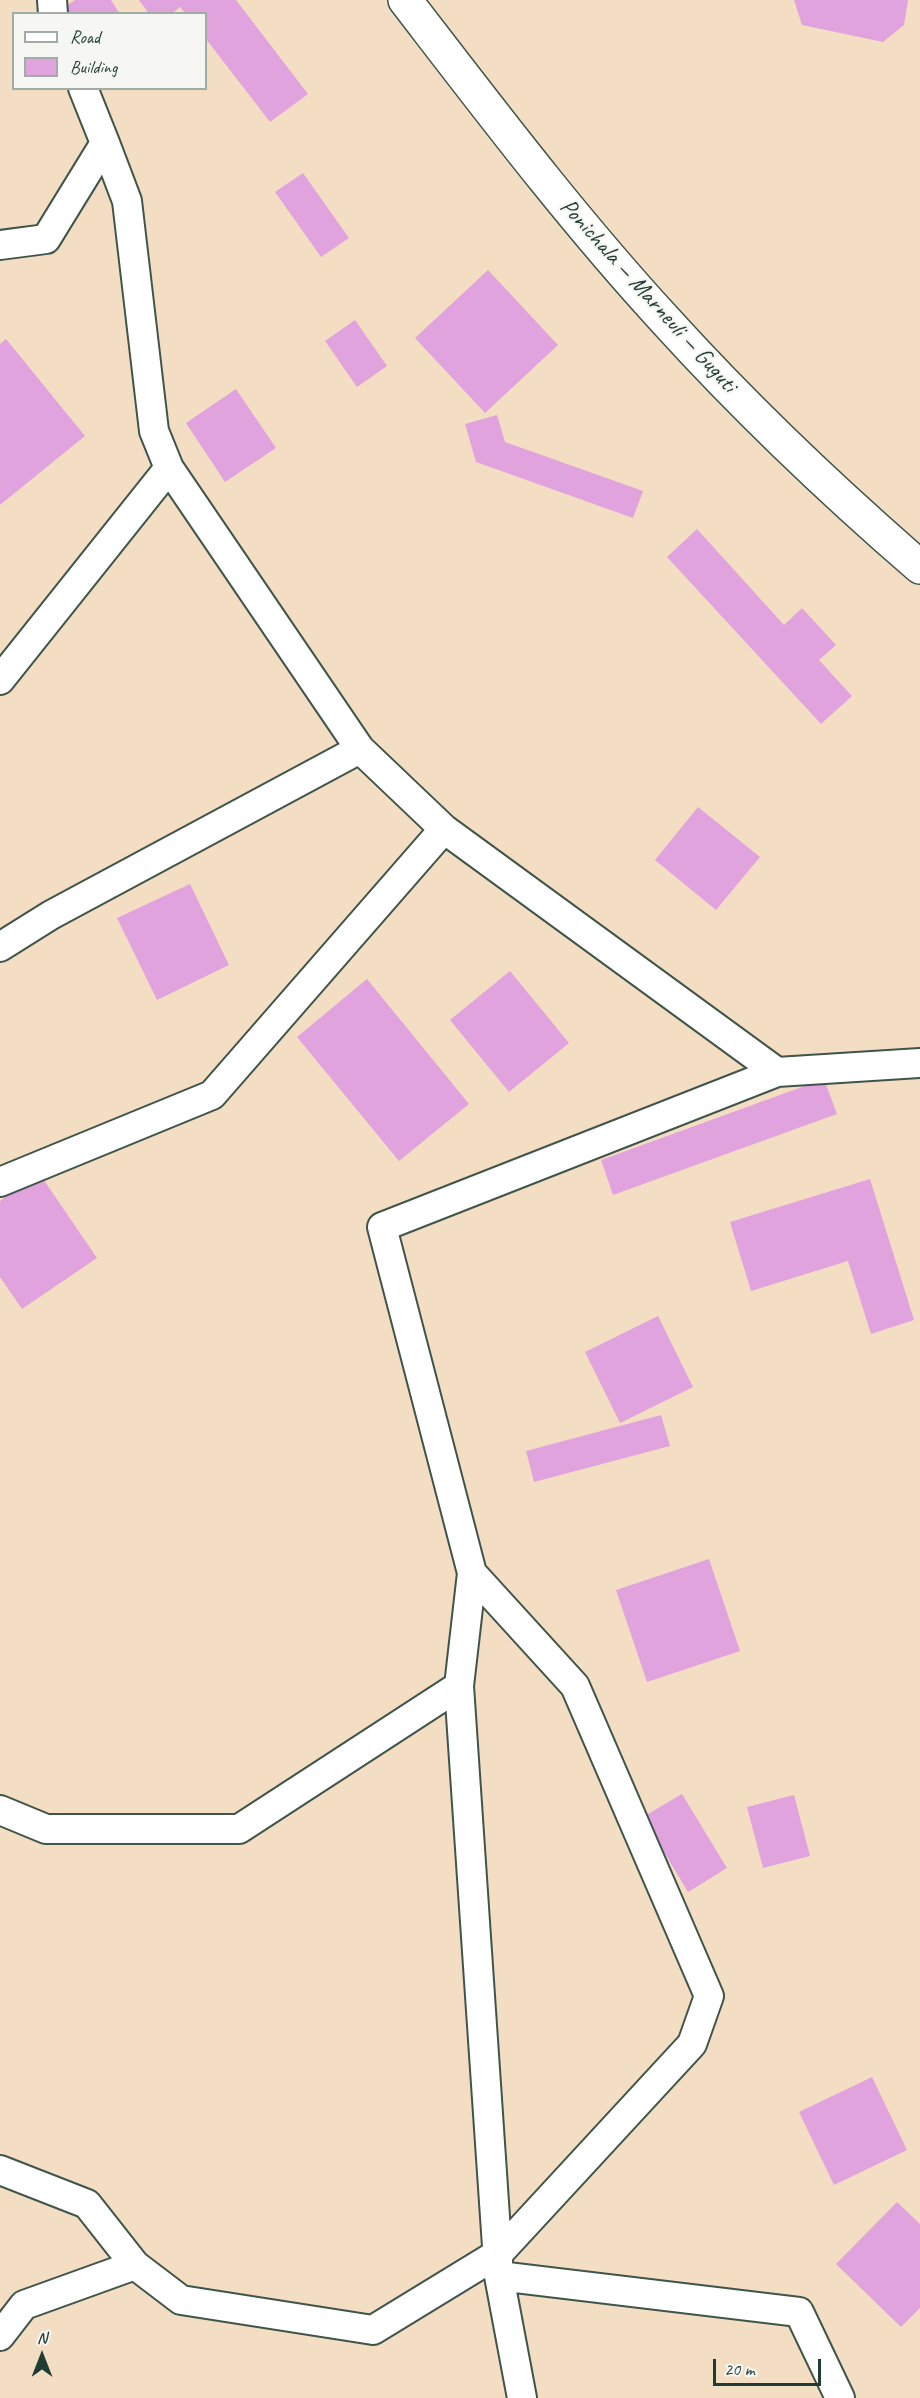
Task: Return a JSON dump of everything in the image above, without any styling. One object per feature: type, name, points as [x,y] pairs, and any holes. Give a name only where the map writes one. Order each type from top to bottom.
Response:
[{"type":"highway","name":"Ponichala — Marneuli — Guguti","points":[[405,0],[548,184],[665,320],[757,416],[874,527],[920,567]]},
{"type":"street","points":[[84,90],[127,201],[154,430],[169,468],[360,749],[444,829],[777,1072]]},
{"type":"street","points":[[0,245],[46,239],[105,143]]},
{"type":"street","points":[[0,680],[169,468]]},
{"type":"street","points":[[0,947],[51,915],[360,749]]},
{"type":"street","points":[[0,1182],[212,1095],[444,829]]},
{"type":"street","points":[[522,2398],[499,2264],[459,1686],[472,1573],[382,1227],[777,1072],[920,1063]]},
{"type":"street","points":[[0,2170],[87,2204],[135,2265],[181,2300],[374,2330],[499,2264],[692,2044],[710,1996],[575,1686],[472,1573]]},
{"type":"street","points":[[0,1810],[46,1829],[239,1829],[459,1686]]},
{"type":"street","points":[[499,2264],[799,2312],[840,2398]]},
{"type":"street","points":[[0,2336],[24,2305],[135,2265]]},
{"type":"building","points":[[75,0],[111,0],[119,12],[67,12],[64,7]]},
{"type":"building","points":[[139,0],[236,0],[308,94],[270,122],[207,40],[207,12],[184,12],[180,7],[174,12],[148,12]]},
{"type":"building","points":[[794,0],[908,0],[904,25],[883,42],[802,25]]},
{"type":"building","points":[[303,173],[349,238],[321,257],[275,192]]},
{"type":"building","points":[[488,270],[558,345],[485,413],[415,338]]},
{"type":"building","points":[[355,320],[387,366],[357,387],[325,341]]},
{"type":"building","points":[[6,339],[85,436],[0,505],[0,344]]},
{"type":"building","points":[[236,389],[276,448],[225,482],[186,423]]},
{"type":"building","points":[[497,415],[505,442],[643,491],[633,518],[476,462],[465,424]]},
{"type":"building","points":[[697,529],[784,625],[802,608],[836,645],[819,660],[852,696],[821,724],[667,557]]},
{"type":"building","points":[[698,807],[760,857],[716,910],[655,860]]},
{"type":"building","points":[[190,884],[229,965],[157,1000],[117,918]]},
{"type":"building","points":[[510,971],[569,1043],[509,1092],[450,1020]]},
{"type":"building","points":[[367,979],[469,1104],[399,1161],[297,1037]]},
{"type":"building","points":[[824,1079],[837,1114],[613,1195],[601,1160]]},
{"type":"building","points":[[39,1173],[97,1258],[22,1309],[0,1277],[0,1201]]},
{"type":"building","points":[[870,1179],[914,1320],[871,1334],[848,1261],[751,1291],[730,1222]]},
{"type":"building","points":[[658,1316],[693,1387],[620,1423],[585,1352]]},
{"type":"building","points":[[661,1415],[670,1446],[534,1482],[526,1451]]},
{"type":"building","points":[[709,1559],[740,1651],[647,1682],[616,1590]]},
{"type":"building","points":[[682,1794],[727,1868],[688,1892],[643,1817]]},
{"type":"building","points":[[794,1795],[810,1856],[763,1868],[747,1807]]},
{"type":"building","points":[[872,2077],[907,2150],[834,2185],[799,2112]]},
{"type":"building","points":[[897,2202],[920,2224],[920,2308],[901,2327],[836,2264]]}]
